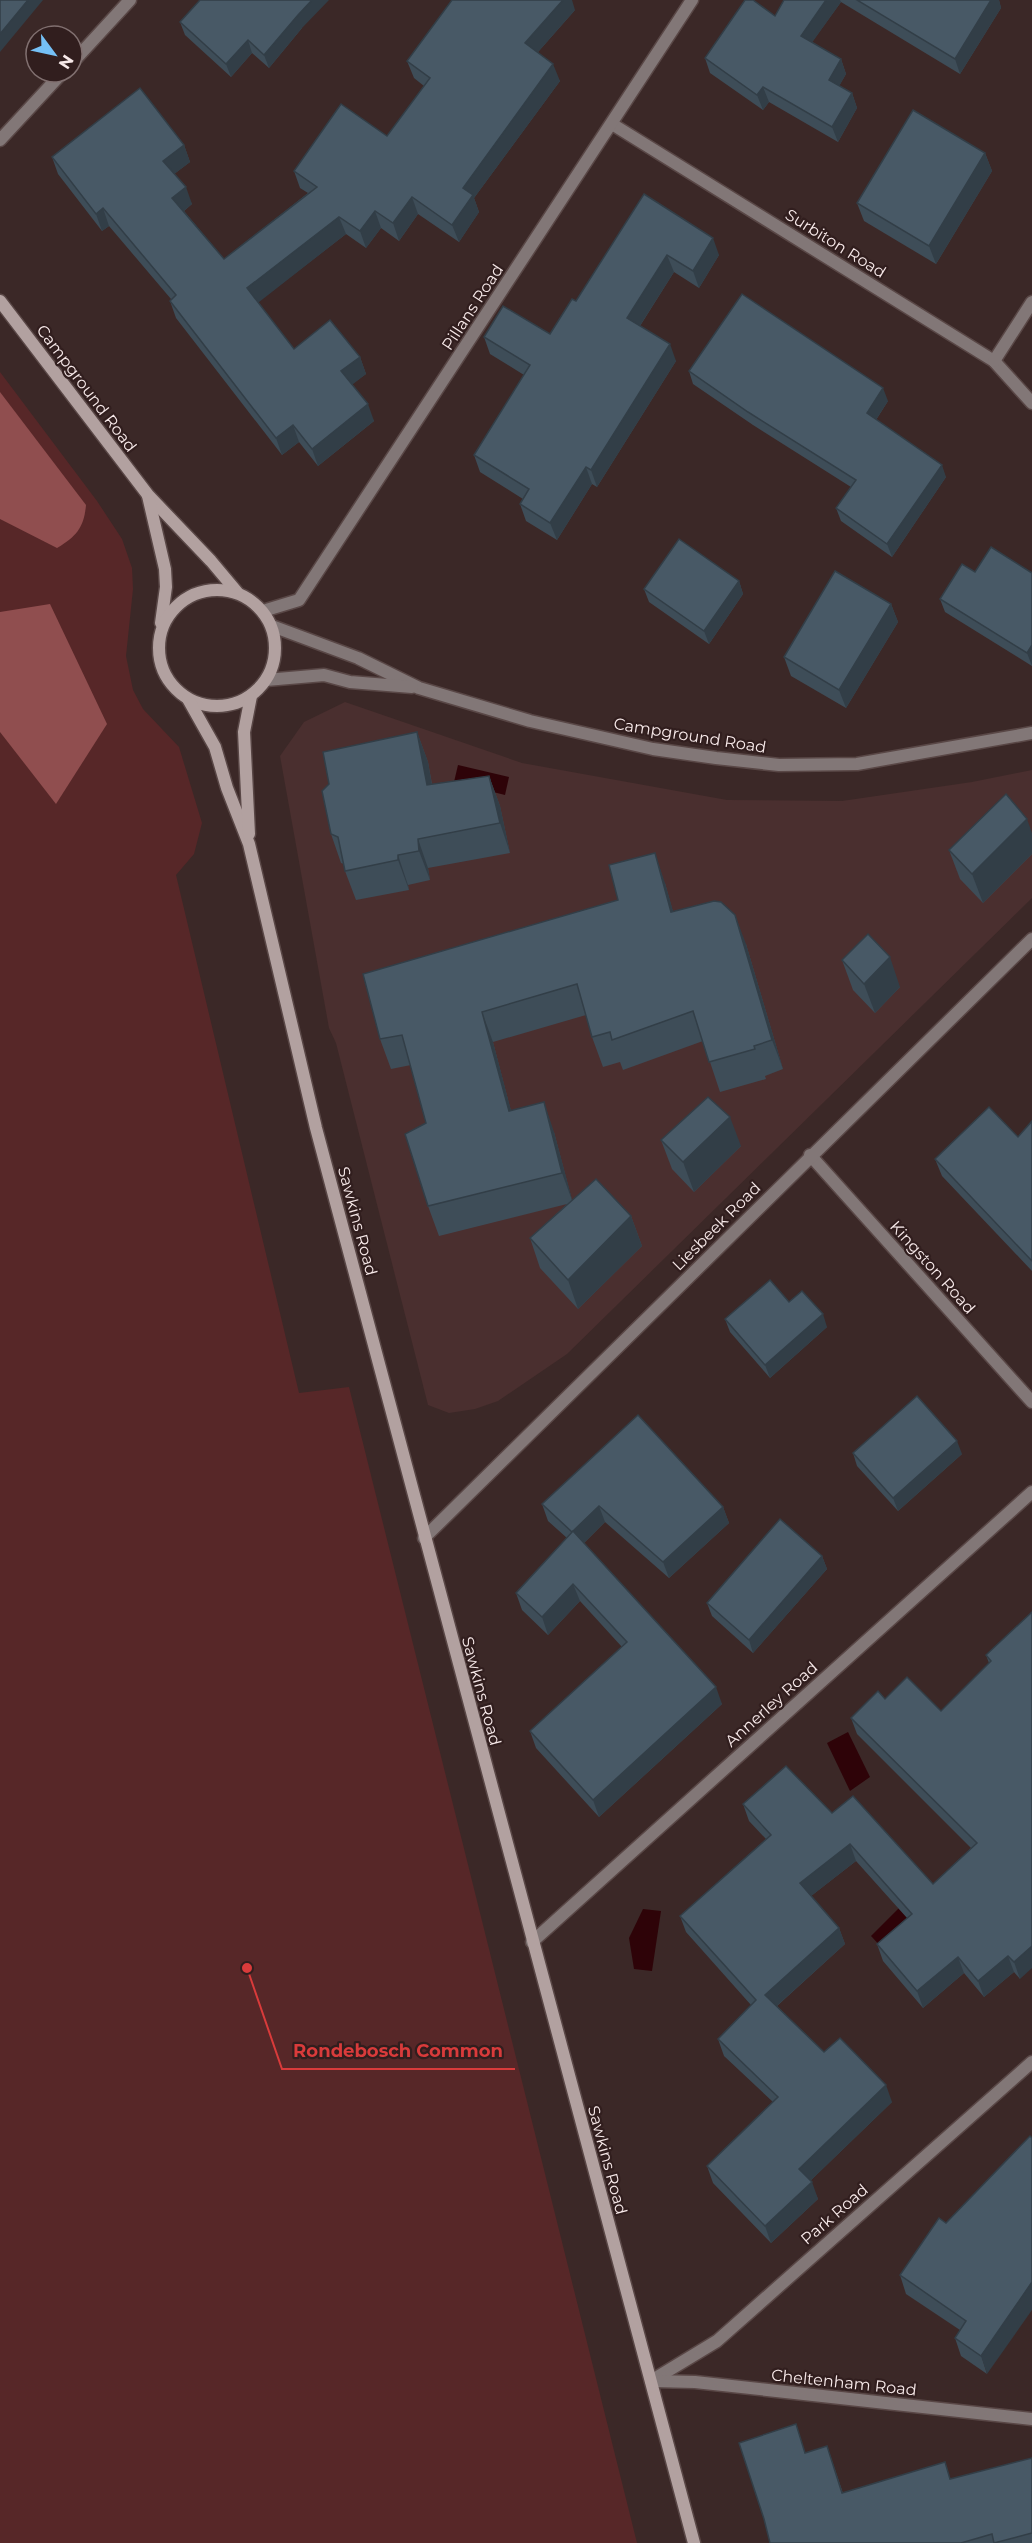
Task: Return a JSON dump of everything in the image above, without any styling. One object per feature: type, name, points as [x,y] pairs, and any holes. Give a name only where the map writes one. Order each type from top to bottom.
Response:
[{"type":"street","points":[[84,50],[130,0]]},
{"type":"street","name":"Pillans Road","points":[[263,611],[299,600],[692,0]]},
{"type":"street","points":[[0,140],[52,84]]},
{"type":"street","name":"Surbiton Road","points":[[612,124],[994,361],[1032,403]]},
{"type":"street","name":"Campground Road","points":[[0,301],[148,495],[211,561],[237,592]]},
{"type":"street","points":[[994,361],[1032,302]]},
{"type":"street","name":"Campground Road","points":[[148,495],[165,569],[166,587],[159,639]]},
{"type":"street","points":[[217,589],[237,592],[252,600],[263,611],[272,626],[276,644],[274,663],[266,680],[251,696],[230,705],[208,706],[188,699],[174,688],[164,674],[159,657],[159,639],[165,620],[178,603],[196,592],[217,589]]},
{"type":"street","name":"Campground Road","points":[[272,626],[358,658],[419,688],[530,721],[653,749],[779,765],[857,764],[1032,733]]},
{"type":"street","name":"Campground Road","points":[[266,680],[324,675],[350,682],[419,688]]},
{"type":"street","name":"Sawkins Road","points":[[249,844],[244,732],[251,696]]},
{"type":"street","name":"Sawkins Road","points":[[188,699],[215,747],[227,788],[249,844],[316,1128],[694,2543]]},
{"type":"street","name":"Liesbeek Road","points":[[424,1538],[810,1155],[1032,939]]},
{"type":"street","name":"Kingston Road","points":[[810,1155],[1032,1402]]},
{"type":"street","name":"Annerley Road","points":[[532,1942],[1032,1491]]},
{"type":"street","name":"Park Road","points":[[651,2381],[717,2341],[1032,2062]]},
{"type":"street","name":"Cheltenham Road","points":[[651,2381],[695,2382],[1032,2419]]},
{"type":"shaded area","points":[[0,372],[97,501],[122,539],[132,568],[133,589],[126,656],[133,690],[143,709],[179,747],[202,823],[194,854],[176,875],[299,1393],[349,1387],[637,2543],[0,2543]]},
{"type":"shaded area","points":[[0,392],[86,505],[78,530],[57,548],[0,519]]},
{"type":"shaded area","points":[[50,604],[107,724],[56,804],[0,732],[0,612]]},
{"type":"shaded area","points":[[345,702],[522,763],[727,800],[842,801],[972,782],[1032,770],[1032,898],[567,1354],[498,1401],[475,1409],[449,1413],[428,1405],[336,1043],[329,1028],[280,756],[304,722]]},
{"type":"shaded area","points":[[458,765],[509,777],[505,795],[454,782]]},
{"type":"shaded area","points":[[848,1732],[870,1777],[850,1791],[827,1743]]},
{"type":"shaded area","points":[[909,1898],[923,1912],[884,1950],[871,1936]]},
{"type":"shaded area","points":[[643,1909],[661,1911],[652,1971],[634,1969],[629,1938]]},
{"type":"building","points":[[0,0],[28,0],[0,34]]},
{"type":"building","points":[[200,0],[312,0],[264,55],[248,40],[226,64],[180,22]]},
{"type":"building","points":[[452,0],[563,0],[525,43],[553,64],[463,188],[473,195],[452,225],[412,197],[393,223],[375,211],[360,231],[339,217],[247,288],[294,349],[330,320],[360,357],[341,371],[368,404],[312,449],[293,425],[276,438],[170,301],[176,295],[103,208],[96,214],[52,157],[140,88],[184,145],[163,161],[186,187],[172,198],[224,259],[317,187],[294,171],[341,104],[387,136],[430,78],[407,61]]},
{"type":"building","points":[[745,0],[753,0],[775,16],[784,0],[826,0],[801,36],[841,59],[829,80],[852,93],[832,127],[763,87],[757,95],[705,58]]},
{"type":"building","points":[[857,0],[991,0],[955,59]]},
{"type":"building","points":[[913,110],[985,153],[929,246],[857,203]]},
{"type":"building","points":[[644,194],[713,238],[693,271],[667,255],[627,318],[670,344],[591,470],[586,467],[550,523],[520,504],[529,489],[474,455],[530,365],[484,337],[503,306],[550,334],[572,299],[576,301]]},
{"type":"building","points":[[742,294],[883,388],[867,413],[942,465],[887,544],[836,508],[856,480],[748,412],[689,371]]},
{"type":"building","points":[[679,539],[739,581],[704,631],[644,589]]},
{"type":"building","points":[[991,547],[1032,573],[1032,645],[1027,653],[940,599],[962,564],[975,572]]},
{"type":"building","points":[[835,571],[891,604],[839,690],[784,657]]},
{"type":"building","points":[[417,732],[427,785],[489,776],[500,823],[418,839],[419,851],[398,855],[398,860],[345,871],[338,837],[331,834],[322,791],[329,784],[323,752]]},
{"type":"building","points":[[1006,794],[1027,819],[972,874],[949,850]]},
{"type":"building","points":[[655,853],[671,912],[714,901],[721,902],[735,915],[772,1040],[754,1046],[755,1049],[709,1062],[693,1011],[612,1040],[610,1032],[592,1037],[577,984],[482,1012],[509,1111],[544,1102],[562,1173],[428,1206],[405,1134],[426,1123],[402,1035],[380,1039],[363,974],[618,900],[609,865]]},
{"type":"building","points":[[868,934],[890,957],[864,984],[842,960]]},
{"type":"building","points":[[708,1097],[730,1117],[683,1162],[661,1140]]},
{"type":"building","points":[[989,1107],[1018,1137],[1032,1121],[1032,1261],[935,1159]]},
{"type":"building","points":[[596,1179],[631,1216],[568,1280],[530,1238]]},
{"type":"building","points":[[770,1280],[789,1302],[802,1291],[823,1314],[765,1365],[725,1319]]},
{"type":"building","points":[[917,1396],[957,1441],[893,1498],[853,1453]]},
{"type":"building","points":[[638,1415],[723,1507],[663,1562],[599,1506],[572,1532],[542,1504]]},
{"type":"building","points":[[780,1519],[822,1556],[749,1640],[707,1603]]},
{"type":"building","points":[[573,1531],[716,1687],[593,1800],[530,1731],[627,1642],[573,1584],[542,1617],[516,1593]]},
{"type":"building","points":[[1032,1612],[1032,1946],[1014,1962],[1008,1956],[978,1981],[958,1957],[917,1991],[877,1944],[912,1914],[850,1844],[800,1883],[839,1928],[765,1995],[824,2052],[840,2038],[886,2085],[799,2169],[812,2182],[765,2226],[707,2166],[778,2097],[718,2039],[756,2000],[680,1916],[771,1835],[743,1804],[786,1766],[832,1813],[853,1796],[933,1884],[977,1843],[851,1718],[878,1691],[885,1699],[907,1677],[941,1711],[991,1661],[986,1655]]},
{"type":"building","points":[[1030,2136],[1032,2138],[1032,2282],[981,2356],[955,2338],[966,2321],[900,2275],[939,2218],[946,2223]]},
{"type":"building","points":[[796,2424],[805,2453],[827,2446],[842,2493],[945,2462],[950,2479],[1032,2458],[1032,2533],[994,2543],[992,2534],[961,2543],[770,2543],[739,2443]]},
{"type":"place","name":"Rondebosch Common","points":[[247,1968]]}]
